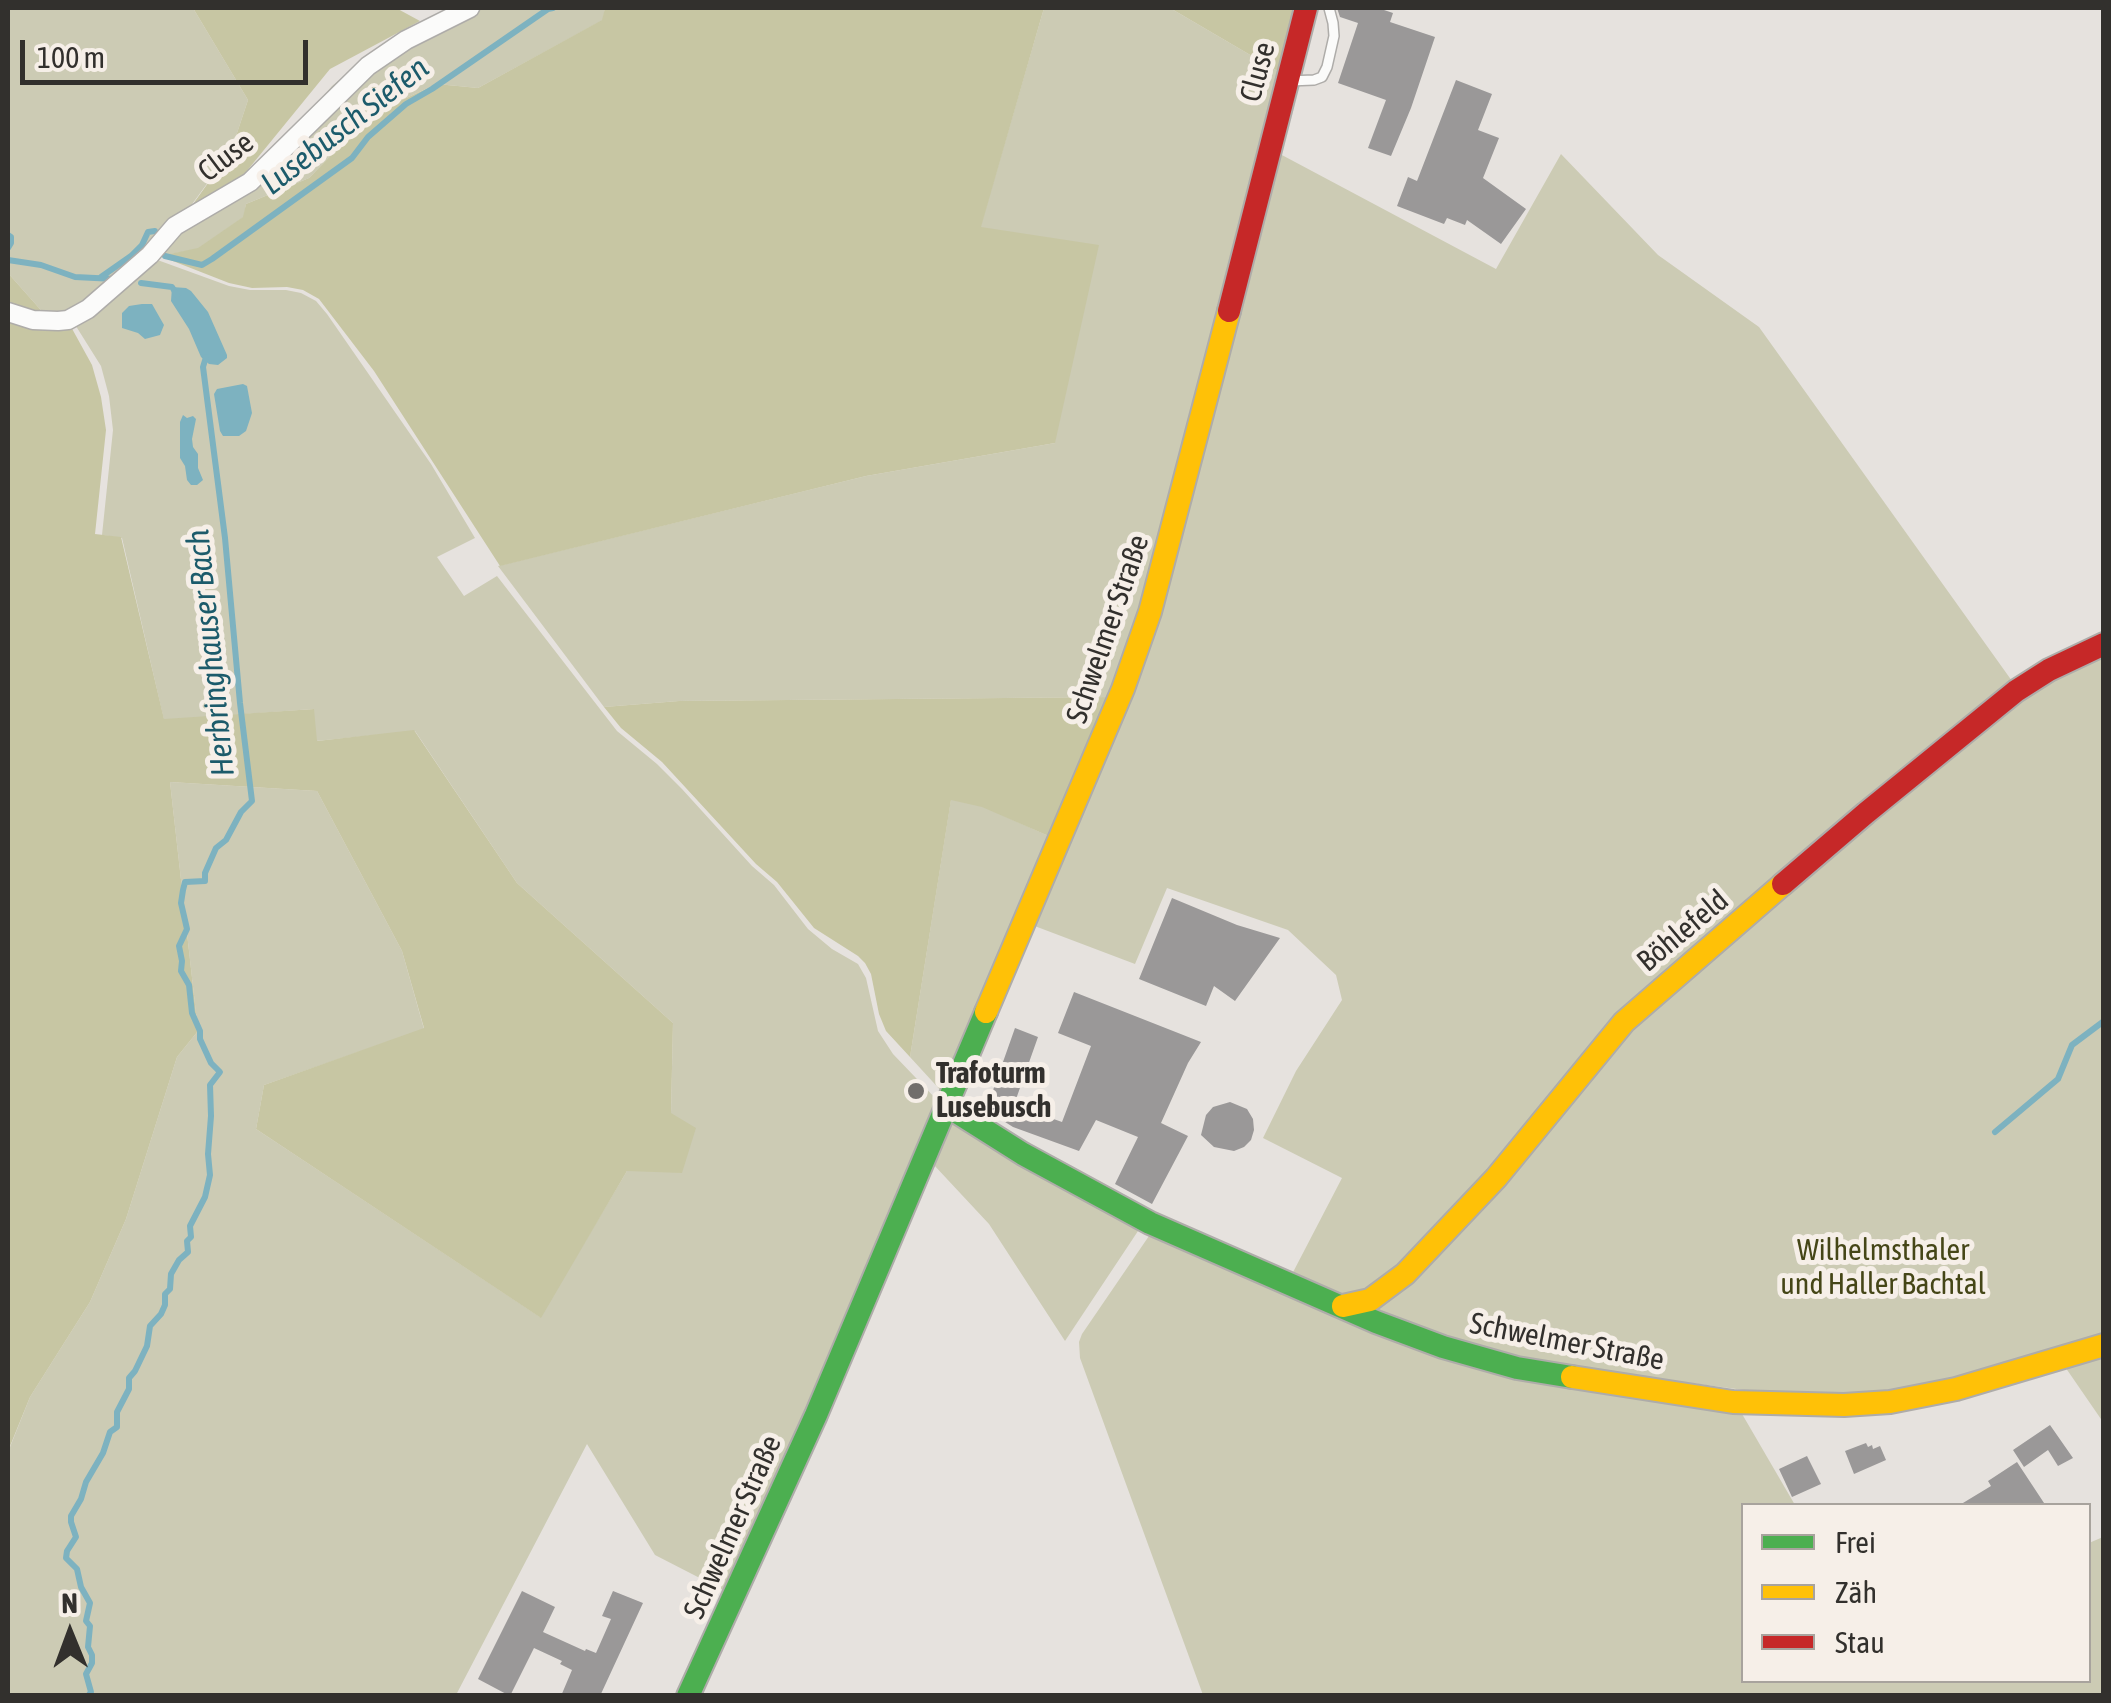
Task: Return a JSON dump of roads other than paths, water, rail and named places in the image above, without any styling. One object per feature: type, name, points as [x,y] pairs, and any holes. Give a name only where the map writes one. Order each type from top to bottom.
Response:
[{"type":"street","name":"Cluse","points":[[8,312],[58,322],[88,310],[150,255],[174,226],[250,182],[368,66],[406,40],[470,8]]},
{"type":"street","name":"Cluse","points":[[1269,152],[1306,8]]},
{"type":"street","name":"Schwelmer Straße","points":[[688,1696],[744,1578],[1123,689],[1175,523],[1269,152]]},
{"type":"street","name":"Böhlefeld","points":[[1343,1306],[1370,1300],[1405,1274],[1496,1178],[1624,1022],[1657,992],[2016,691],[2104,644]]},
{"type":"street","name":"Schwelmer Straße","points":[[947,1106],[1023,1154],[1150,1224],[1443,1348],[1499,1364],[1733,1402],[1844,1405],[1890,1402],[1956,1388],[2104,1345]]},
{"type":"lane","points":[[1287,81],[1322,76],[1334,36],[1329,8]]},
{"type":"water","points":[[172,287],[191,291],[208,312],[227,355],[218,365],[201,357],[171,301]]},
{"type":"water","points":[[152,304],[164,325],[160,335],[145,339],[122,328],[122,313],[129,306]]},
{"type":"water","points":[[247,386],[252,413],[246,431],[239,436],[223,436],[214,394],[217,389]]},
{"type":"water","points":[[183,415],[196,419],[192,439],[203,480],[197,485],[187,480],[180,458]]},
{"type":"waterway","name":"Lusebusch Siefen","points":[[165,256],[202,265],[212,259],[352,158],[368,137],[406,104],[553,8]]},
{"type":"waterway","name":"Lusebusch Siefen","points":[[101,277],[131,256],[148,232],[155,231]]},
{"type":"waterway","name":"Herbringhauser Bach","points":[[8,235],[8,248]]},
{"type":"waterway","name":"Herbringhauser Bach","points":[[8,260],[41,265],[75,277],[115,279]]},
{"type":"waterway","name":"Herbringhauser Bach","points":[[141,283],[172,287],[177,295]]},
{"type":"waterway","name":"Herbringhauser Bach","points":[[88,1696],[91,1692],[86,1674],[92,1655],[88,1647],[90,1626],[86,1621],[90,1603],[77,1569],[66,1558],[76,1537],[71,1516],[110,1432],[117,1427],[117,1412],[129,1389],[129,1378],[147,1346],[150,1326],[165,1305],[171,1274],[188,1252],[190,1226],[205,1197],[210,1175],[210,1085],[220,1072],[211,1063],[200,1039],[189,985],[181,971],[179,946],[187,929],[181,903],[183,890],[185,882],[205,881],[216,848],[226,840],[241,812],[252,801],[203,367],[206,357]]},
{"type":"waterway","points":[[1995,1132],[2058,1079],[2072,1045],[2104,1021]]},
{"type":"place","name":"Trafoturm Lusebusch","points":[[916,1091]]},
{"type":"park label","name":"Wilhelmsthaler und Haller Bachtal","points":[[1883,1268]]}]
